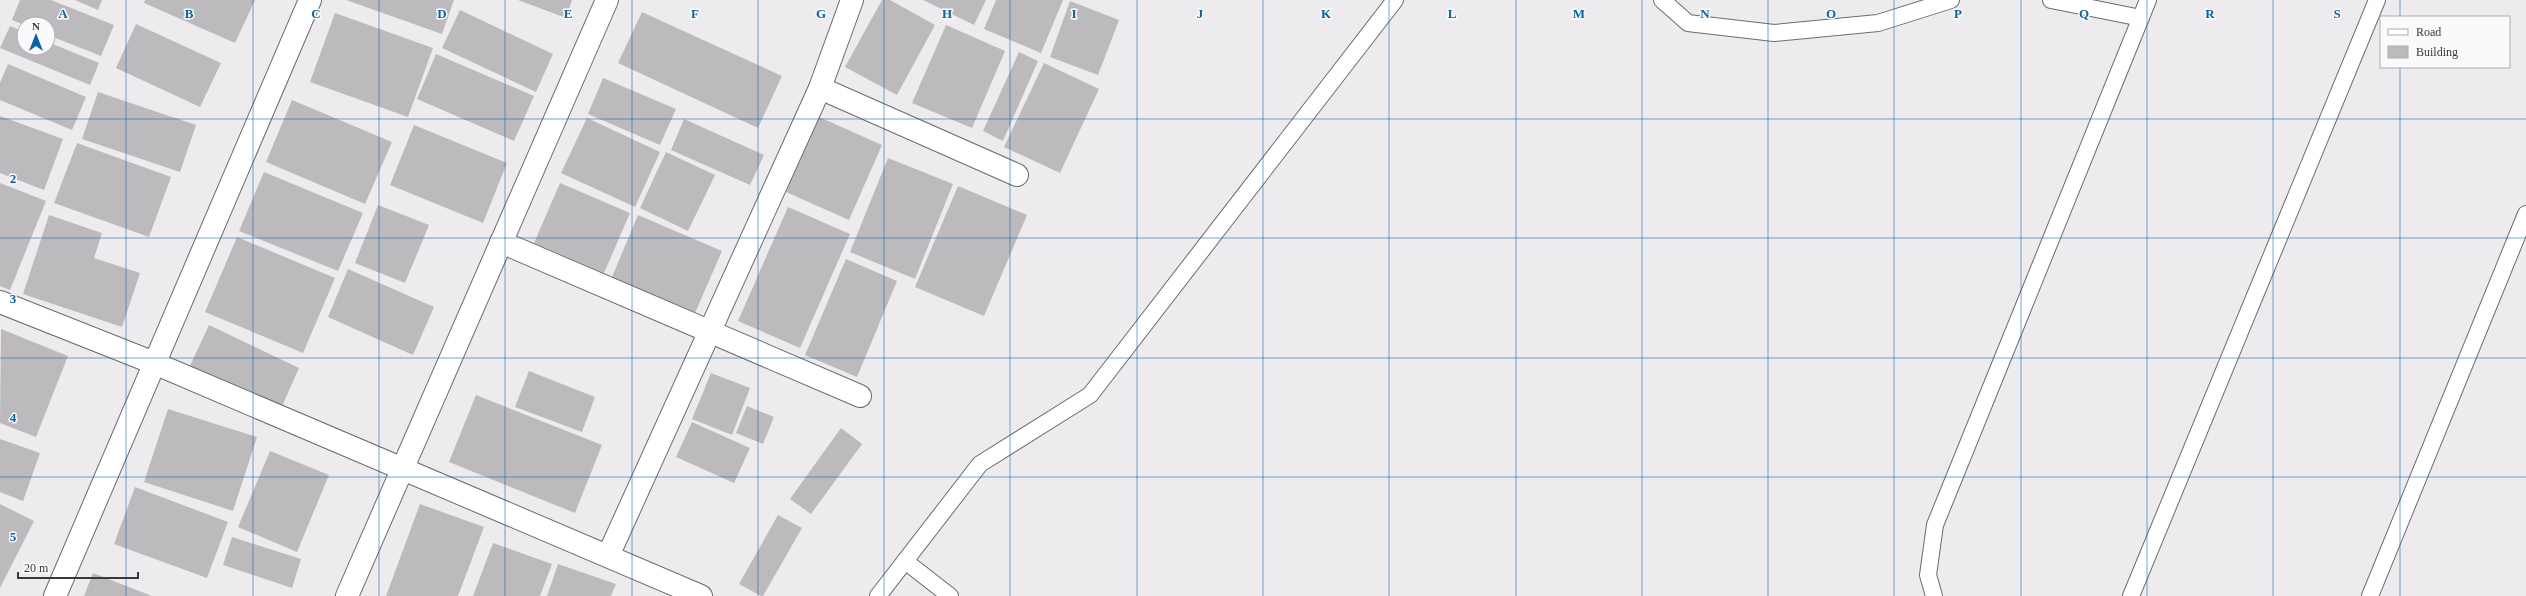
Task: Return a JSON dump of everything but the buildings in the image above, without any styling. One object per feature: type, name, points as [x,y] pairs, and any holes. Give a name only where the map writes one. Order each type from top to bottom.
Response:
[{"type":"street","points":[[55,596],[310,0]]},
{"type":"street","points":[[347,596],[607,0]]},
{"type":"street","points":[[608,556],[711,332],[820,88],[852,0]]},
{"type":"street","points":[[820,88],[1017,175]]},
{"type":"street","points":[[501,242],[860,396]]},
{"type":"street","points":[[0,302],[154,362],[701,596]]},
{"type":"lane","points":[[878,596],[980,464],[1090,395],[1395,0]]},
{"type":"lane","points":[[1662,0],[1688,23],[1774,33],[1878,23],[1951,0]]},
{"type":"lane","points":[[2051,0],[2141,18]]},
{"type":"lane","points":[[1934,596],[1928,575],[1935,524],[2148,0]]},
{"type":"lane","points":[[2131,596],[2377,0]]},
{"type":"lane","points":[[2370,596],[2526,214]]},
{"type":"lane","points":[[905,561],[950,596]]}]
